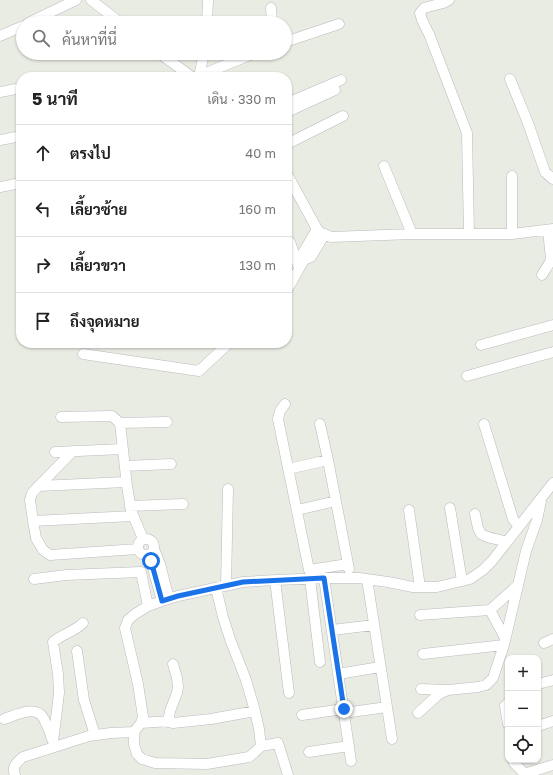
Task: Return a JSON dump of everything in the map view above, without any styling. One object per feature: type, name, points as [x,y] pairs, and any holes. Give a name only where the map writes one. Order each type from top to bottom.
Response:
[{"type":"street","points":[[43,16],[76,0]]},
{"type":"street","points":[[91,0],[112,16]]},
{"type":"street","points":[[207,16],[208,0]]},
{"type":"street","points":[[449,0],[424,8],[420,13],[467,133],[469,234]]},
{"type":"street","points":[[271,8],[272,16]]},
{"type":"street","points":[[292,40],[339,24]]},
{"type":"street","points":[[0,36],[16,29]]},
{"type":"street","points":[[170,60],[189,72]]},
{"type":"street","points":[[198,72],[202,60]]},
{"type":"street","points":[[209,72],[237,60]]},
{"type":"street","points":[[292,101],[341,80]]},
{"type":"street","points":[[510,80],[528,123],[545,172],[553,179]]},
{"type":"street","points":[[1,89],[16,88]]},
{"type":"street","points":[[292,110],[335,90]]},
{"type":"street","points":[[292,142],[343,116]]},
{"type":"street","points":[[0,140],[16,137]]},
{"type":"street","points":[[384,166],[412,234]]},
{"type":"street","points":[[512,176],[512,234]]},
{"type":"street","points":[[292,183],[321,232],[331,237],[412,234],[512,234],[551,230],[551,258],[542,275]]},
{"type":"street","points":[[0,187],[16,184]]},
{"type":"street","points":[[292,281],[302,264],[303,253],[321,232]]},
{"type":"street","points":[[292,246],[302,264]]},
{"type":"street","points":[[481,345],[553,325]]},
{"type":"street","points":[[83,354],[199,371],[224,348]]},
{"type":"street","points":[[467,376],[553,352]]},
{"type":"street","points":[[285,404],[280,411],[278,419],[309,570],[348,564]]},
{"type":"street","points":[[61,417],[112,416],[120,423],[126,482],[132,511],[143,539]]},
{"type":"street","points":[[120,423],[167,422]]},
{"type":"street","points":[[320,424],[351,578]]},
{"type":"street","points":[[484,424],[513,519],[516,523],[521,524]]},
{"type":"street","points":[[55,452],[123,449]]},
{"type":"street","points":[[73,451],[32,493],[30,500],[36,538],[39,544],[43,550],[50,555],[138,549]]},
{"type":"street","points":[[288,469],[328,460]]},
{"type":"street","points":[[125,466],[171,464]]},
{"type":"street","points":[[38,486],[126,482]]},
{"type":"street","points":[[288,775],[278,743],[261,746],[249,757],[207,764],[155,763],[142,760],[137,754],[134,744],[134,732],[141,723],[143,717],[138,684],[125,628],[128,620],[148,606],[166,600],[243,582],[351,578],[388,582],[413,587],[437,587],[470,579],[483,570],[492,561],[553,483]]},
{"type":"street","points":[[228,489],[221,587],[225,624],[246,680],[255,711],[261,746]]},
{"type":"street","points":[[421,689],[452,690],[478,687],[486,685],[493,678],[504,642],[526,551],[537,520],[542,498]]},
{"type":"street","points":[[297,510],[336,501]]},
{"type":"street","points":[[33,521],[132,511],[183,504]]},
{"type":"street","points":[[450,508],[462,581]]},
{"type":"street","points":[[409,510],[420,587]]},
{"type":"street","points":[[475,514],[476,523],[481,534],[489,538],[507,542]]},
{"type":"street","points":[[151,552],[143,554],[139,551],[139,541],[147,538],[153,543],[151,552],[160,564],[166,600]]},
{"type":"street","points":[[34,580],[66,575],[141,572],[148,606]]},
{"type":"street","points":[[324,578],[351,761]]},
{"type":"street","points":[[310,579],[320,662]]},
{"type":"street","points":[[366,579],[392,739]]},
{"type":"street","points":[[275,580],[289,693]]},
{"type":"street","points":[[420,615],[490,610],[518,586]]},
{"type":"street","points":[[490,610],[504,642]]},
{"type":"street","points":[[54,743],[59,693],[58,674],[53,642],[77,629],[83,623]]},
{"type":"street","points":[[332,630],[374,625]]},
{"type":"street","points":[[423,654],[504,642]]},
{"type":"street","points":[[77,651],[84,700],[95,735]]},
{"type":"street","points":[[168,722],[178,687],[173,664]]},
{"type":"street","points":[[338,674],[380,667]]},
{"type":"street","points":[[541,683],[553,680]]},
{"type":"street","points":[[418,713],[439,694],[452,690]]},
{"type":"street","points":[[302,715],[386,707]]},
{"type":"street","points":[[141,723],[173,723],[211,719],[255,711]]},
{"type":"street","points":[[4,719],[25,712],[36,712],[44,719],[54,743]]},
{"type":"street","points":[[541,725],[553,721]]},
{"type":"street","points":[[15,775],[13,772],[15,764],[22,757],[54,743],[95,735],[134,732]]},
{"type":"street","points":[[309,752],[349,746]]},
{"type":"street","points":[[514,763],[525,774],[553,765]]},
{"type":"route","points":[[151,561],[162,601],[178,596],[243,582],[324,578],[344,709]]}]
